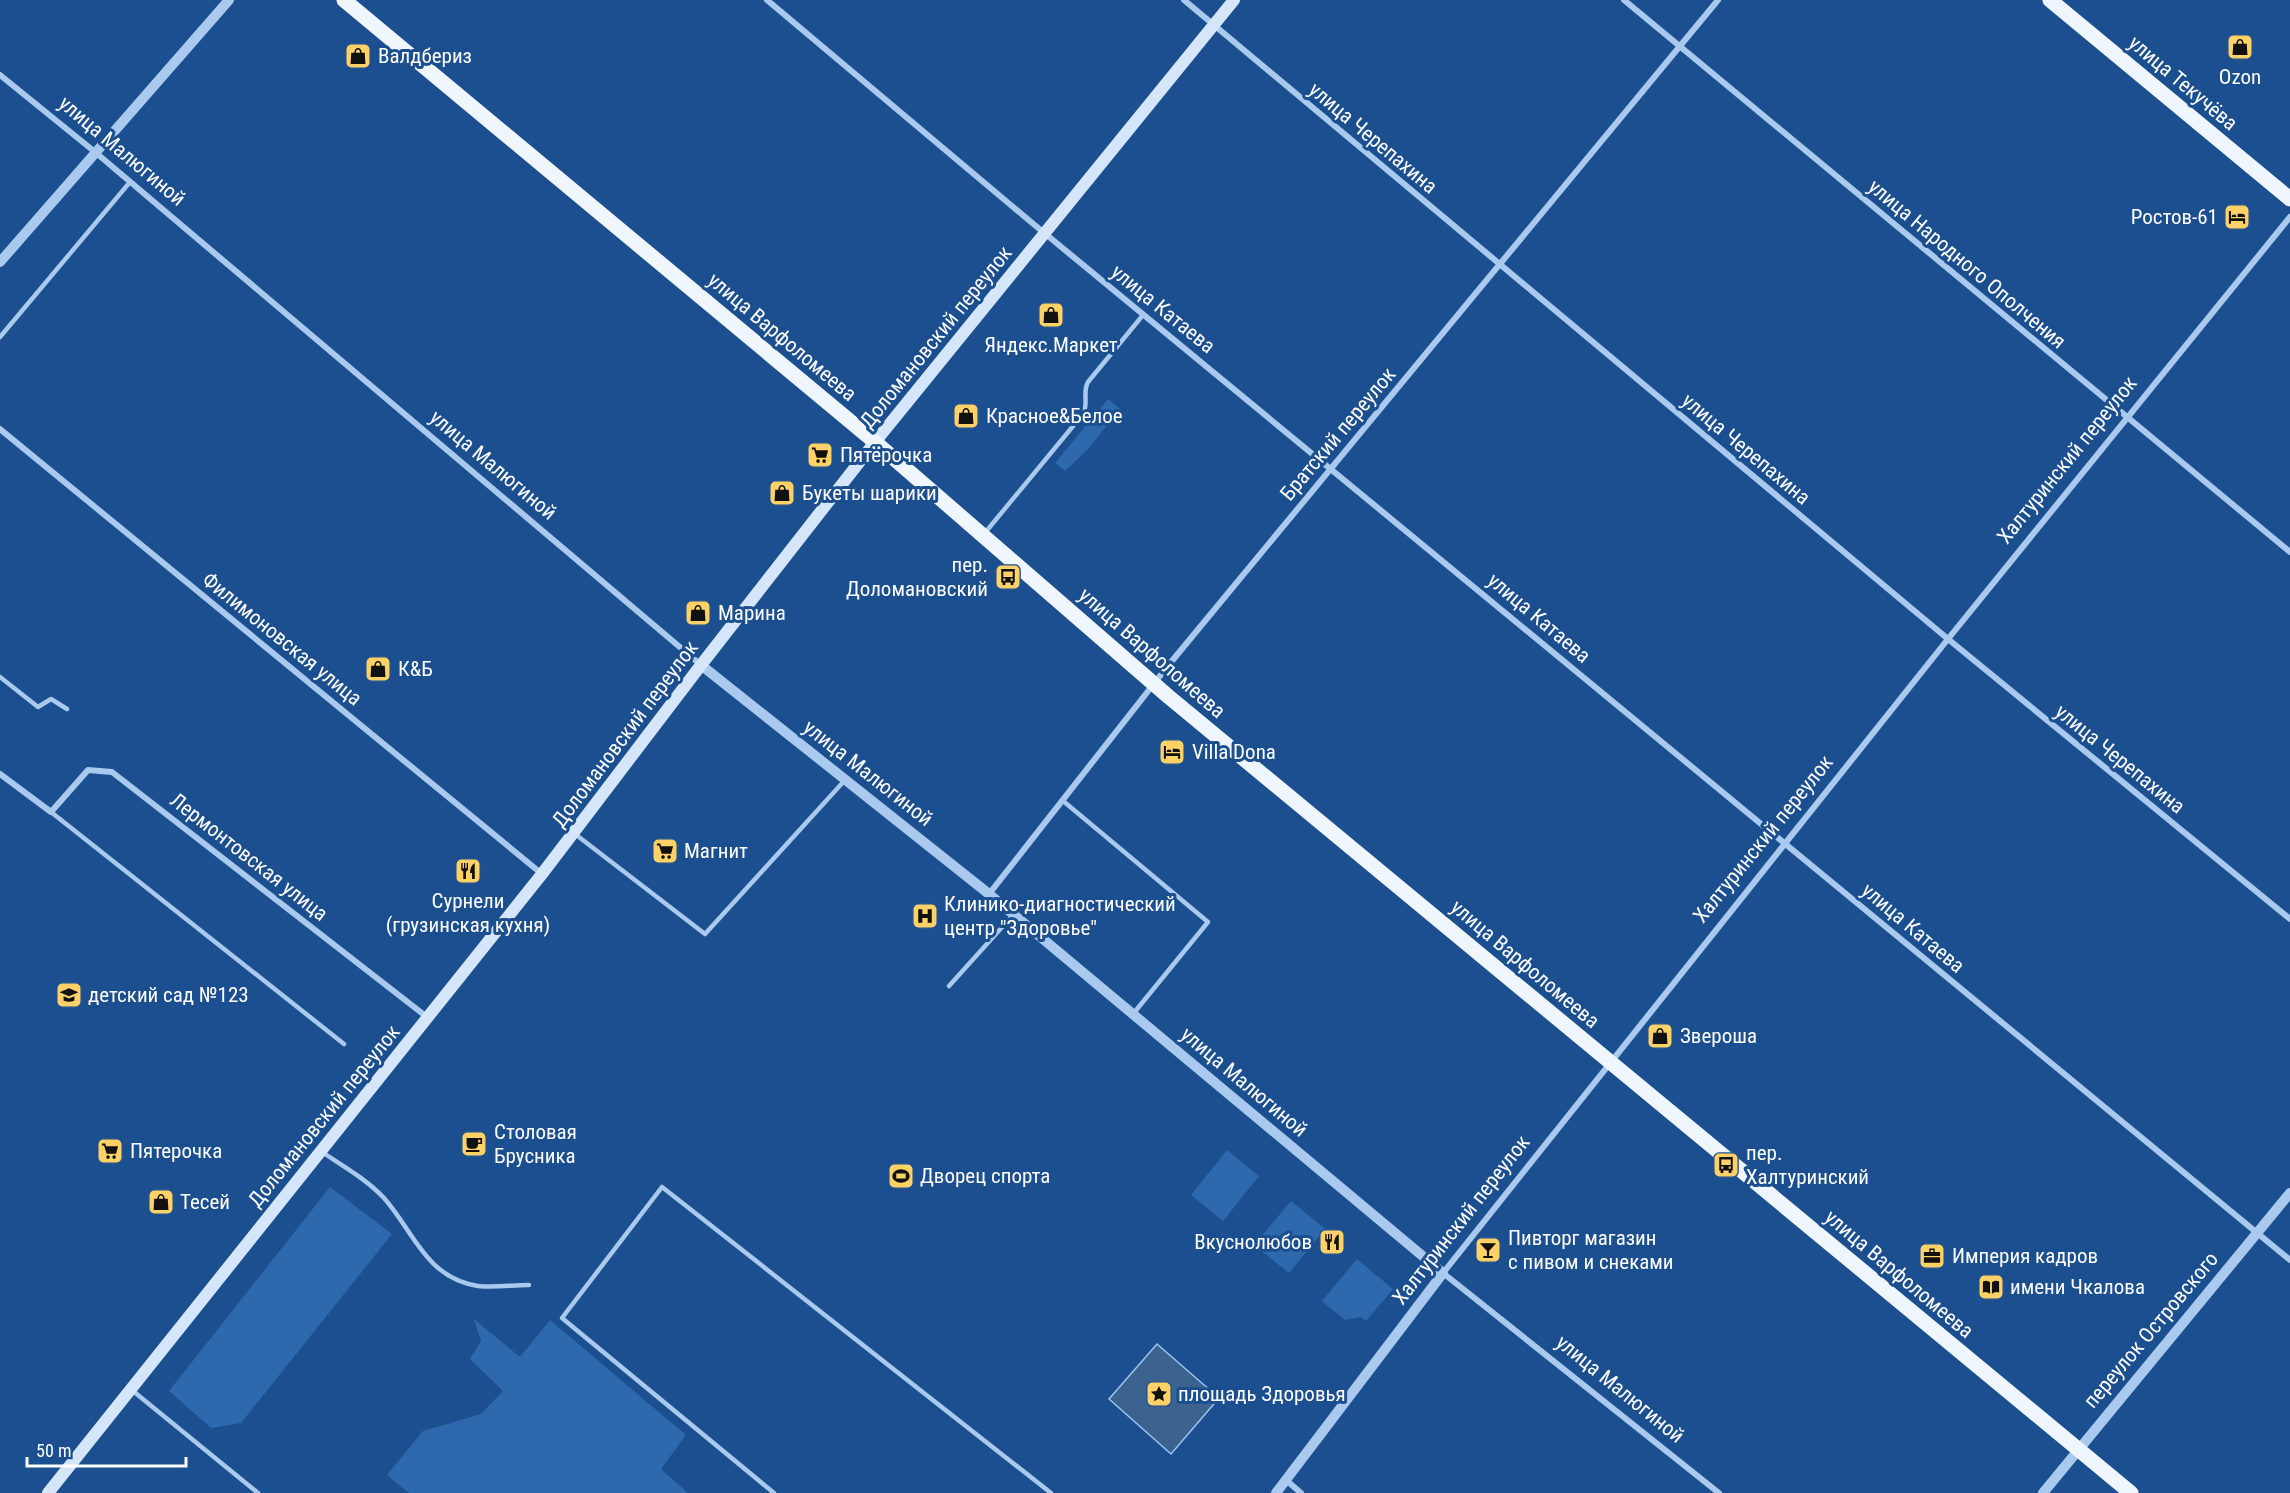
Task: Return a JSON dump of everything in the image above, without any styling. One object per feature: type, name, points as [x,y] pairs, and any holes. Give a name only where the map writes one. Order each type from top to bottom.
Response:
[{"type":"main road","name":"улица Варфоломеева","points":[[344,0],[875,442],[1153,684],[2131,1493]]},
{"type":"main road","name":"Доломановский переулок","points":[[48,1493],[542,874],[875,442],[1234,0]]},
{"type":"main road","name":"улица Текучёва","points":[[2050,0],[2290,199]]},
{"type":"street","points":[[0,262],[229,0]]},
{"type":"street","name":"улица Катаева","points":[[768,0],[1045,234],[2290,1260]]},
{"type":"street","name":"улица Черепахина","points":[[1184,0],[1948,639],[2290,919]]},
{"type":"street","name":"улица Народного Ополчения","points":[[1624,0],[2290,552]]},
{"type":"street","name":"Братский переулок","points":[[988,894],[1153,684],[1718,0]]},
{"type":"street","name":"улица Малюгиной","points":[[0,75],[130,182],[701,665],[988,894],[1443,1273],[1719,1493]]},
{"type":"street","name":"Халтуринский переулок","points":[[1276,1493],[1443,1273],[1948,639],[2290,217]]},
{"type":"street","name":"Филимоновская улица","points":[[0,429],[542,874]]},
{"type":"street","name":"Лермонтовская улица","points":[[51,812],[88,770],[112,772],[428,1017]]},
{"type":"street","points":[[1,776],[51,812]]},
{"type":"street","name":"переулок Островского","points":[[2043,1493],[2290,1193]]},
{"type":"street","points":[[1286,1480],[1301,1493]]},
{"type":"lane","points":[[0,337],[130,182]]},
{"type":"lane","points":[[983,536],[1083,414],[1086,409],[1085,392],[1088,381],[1143,315]]},
{"type":"lane","points":[[0,676],[38,708],[51,699],[67,709]]},
{"type":"lane","points":[[574,832],[705,934],[845,780]]},
{"type":"lane","points":[[1062,801],[1208,922],[1132,1015]]},
{"type":"lane","points":[[51,812],[344,1044]]},
{"type":"lane","points":[[948,986],[1013,915]]},
{"type":"lane","points":[[321,1151],[356,1174],[383,1198],[419,1250],[447,1275],[478,1286],[529,1285]]},
{"type":"lane","points":[[774,1493],[562,1318],[662,1187],[1051,1493]]},
{"type":"lane","points":[[131,1389],[258,1493]]},
{"type":"shaded area","points":[[1108,399],[1120,409],[1088,449],[1065,471],[1055,463]]},
{"type":"shaded area","points":[[1227,1150],[1259,1176],[1223,1221],[1191,1195]]},
{"type":"shaded area","points":[[330,1187],[392,1234],[241,1423],[211,1428],[169,1391]]},
{"type":"shaded area","points":[[1291,1201],[1325,1229],[1289,1273],[1254,1245]]},
{"type":"shaded area","points":[[1357,1259],[1393,1289],[1366,1321],[1361,1317],[1345,1320],[1322,1301]]},
{"type":"shaded area","points":[[474,1319],[520,1357],[550,1320],[686,1435],[661,1469],[688,1493],[409,1493],[387,1475],[423,1431],[481,1414],[503,1391],[470,1359],[481,1341]]},
{"type":"shaded area","points":[[1157,1344],[1219,1398],[1171,1454],[1109,1399]]},
{"type":"place","name":"Ozon","points":[[2240,47]]},
{"type":"place","name":"Валдбериз","points":[[358,56]]},
{"type":"place","name":"Ростов-61","points":[[2237,217]]},
{"type":"place","name":"Яндекс.Маркет","points":[[1051,315]]},
{"type":"place","name":"Красное&Белое","points":[[966,416]]},
{"type":"place","name":"Пятёрочка","points":[[820,455]]},
{"type":"place","name":"Букеты шарики","points":[[782,493]]},
{"type":"place","name":"пер. Доломановский","points":[[1008,577]]},
{"type":"place","name":"Марина","points":[[698,613]]},
{"type":"place","name":"К&Б","points":[[378,669]]},
{"type":"place","name":"Villa Dona","points":[[1172,752]]},
{"type":"place","name":"Магнит","points":[[665,851]]},
{"type":"place","name":"Сурнели (грузинская кухня)","points":[[468,871]]},
{"type":"place","name":"Клинико-диагностический центр \"Здоровье\"","points":[[925,916]]},
{"type":"place","name":"детский сад №123","points":[[69,995]]},
{"type":"place","name":"Звероша","points":[[1660,1036]]},
{"type":"place","name":"Столовая Брусника","points":[[474,1144]]},
{"type":"place","name":"Пятерочка","points":[[110,1151]]},
{"type":"place","name":"пер. Халтуринский","points":[[1726,1165]]},
{"type":"place","name":"Дворец спорта","points":[[901,1176]]},
{"type":"place","name":"Тесей","points":[[161,1202]]},
{"type":"place","name":"Вкуснолюбов","points":[[1332,1242]]},
{"type":"place","name":"Пивторг магазин с пивом и снеками","points":[[1488,1250]]},
{"type":"place","name":"Империя кадров","points":[[1932,1256]]},
{"type":"place","name":"имени Чкалова","points":[[1991,1287]]},
{"type":"place","name":"площадь Здоровья","points":[[1159,1394]]}]
